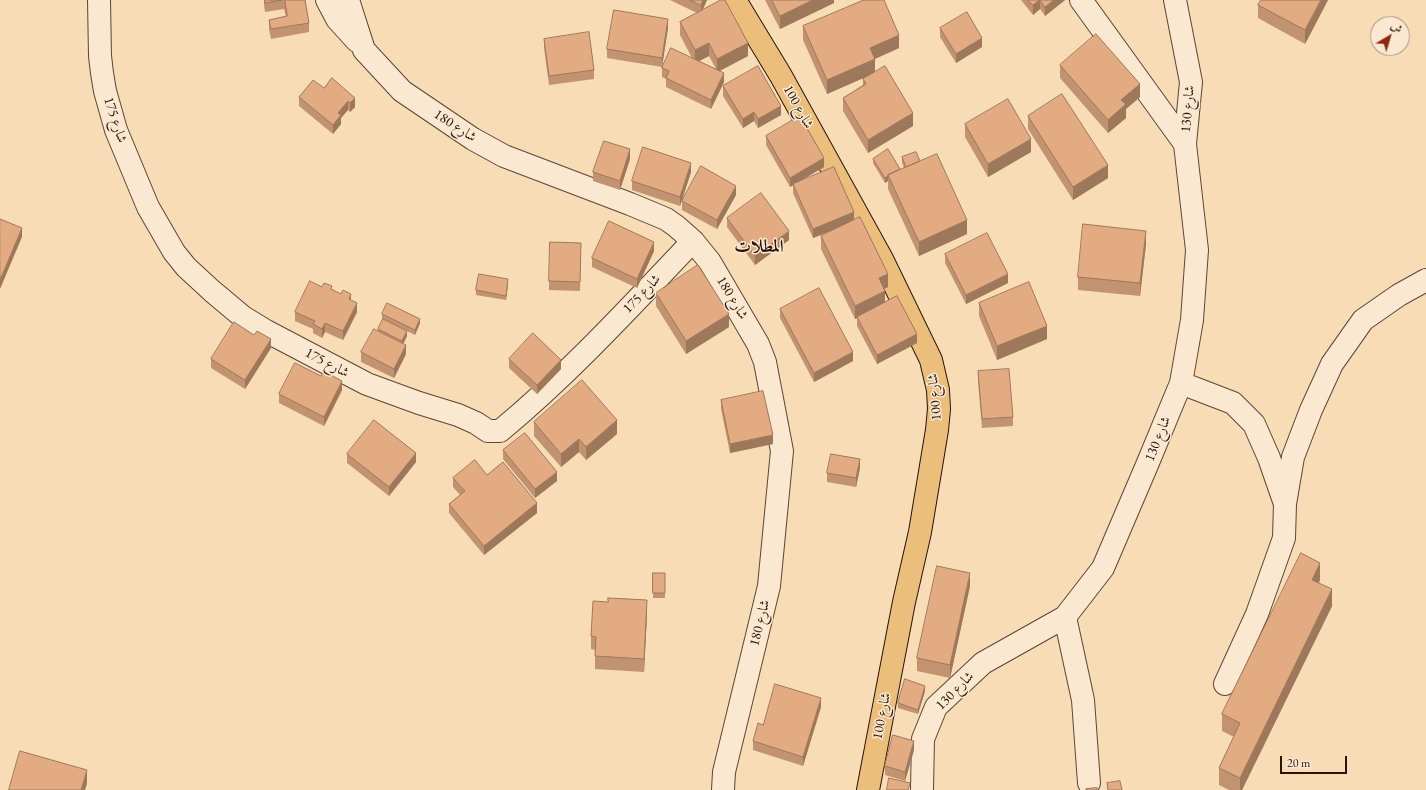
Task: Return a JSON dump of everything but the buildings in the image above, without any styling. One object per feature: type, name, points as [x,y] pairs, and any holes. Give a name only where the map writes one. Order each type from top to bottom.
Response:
[{"type":"main road","name":"شارع 100","points":[[735,0],[781,76],[882,259],[931,360],[936,383],[939,409],[938,430],[920,532],[904,602],[868,790]]},
{"type":"street","name":"شارع 175","points":[[99,0],[100,56],[102,73],[105,91],[116,130],[148,207],[174,252],[186,267],[242,316],[266,331],[368,384],[419,403],[458,415],[476,423],[488,431],[500,431],[537,400],[602,336],[693,241]]},
{"type":"street","points":[[327,0],[337,19],[364,50]]},
{"type":"street","name":"شارع 180","points":[[348,0],[364,50],[402,91],[473,139],[504,156],[666,219],[676,226],[693,241],[710,262],[747,324],[760,350],[765,362],[782,451],[769,586],[724,772],[723,790]]},
{"type":"street","points":[[1081,0],[1185,144]]},
{"type":"street","name":"شارع 130","points":[[922,790],[923,739],[936,707],[983,663],[1065,617],[1103,568],[1181,384],[1192,320],[1196,250],[1185,144],[1191,82],[1175,0]]},
{"type":"street","points":[[1225,684],[1257,614],[1284,538],[1285,504],[1293,457],[1311,410],[1332,364],[1363,320],[1399,295],[1426,280]]},
{"type":"street","points":[[1181,384],[1233,403],[1254,424],[1269,458],[1285,504]]},
{"type":"street","points":[[1065,617],[1083,700],[1090,783]]},
{"type":"district","name":"المطلات","points":[[759,247]]}]
